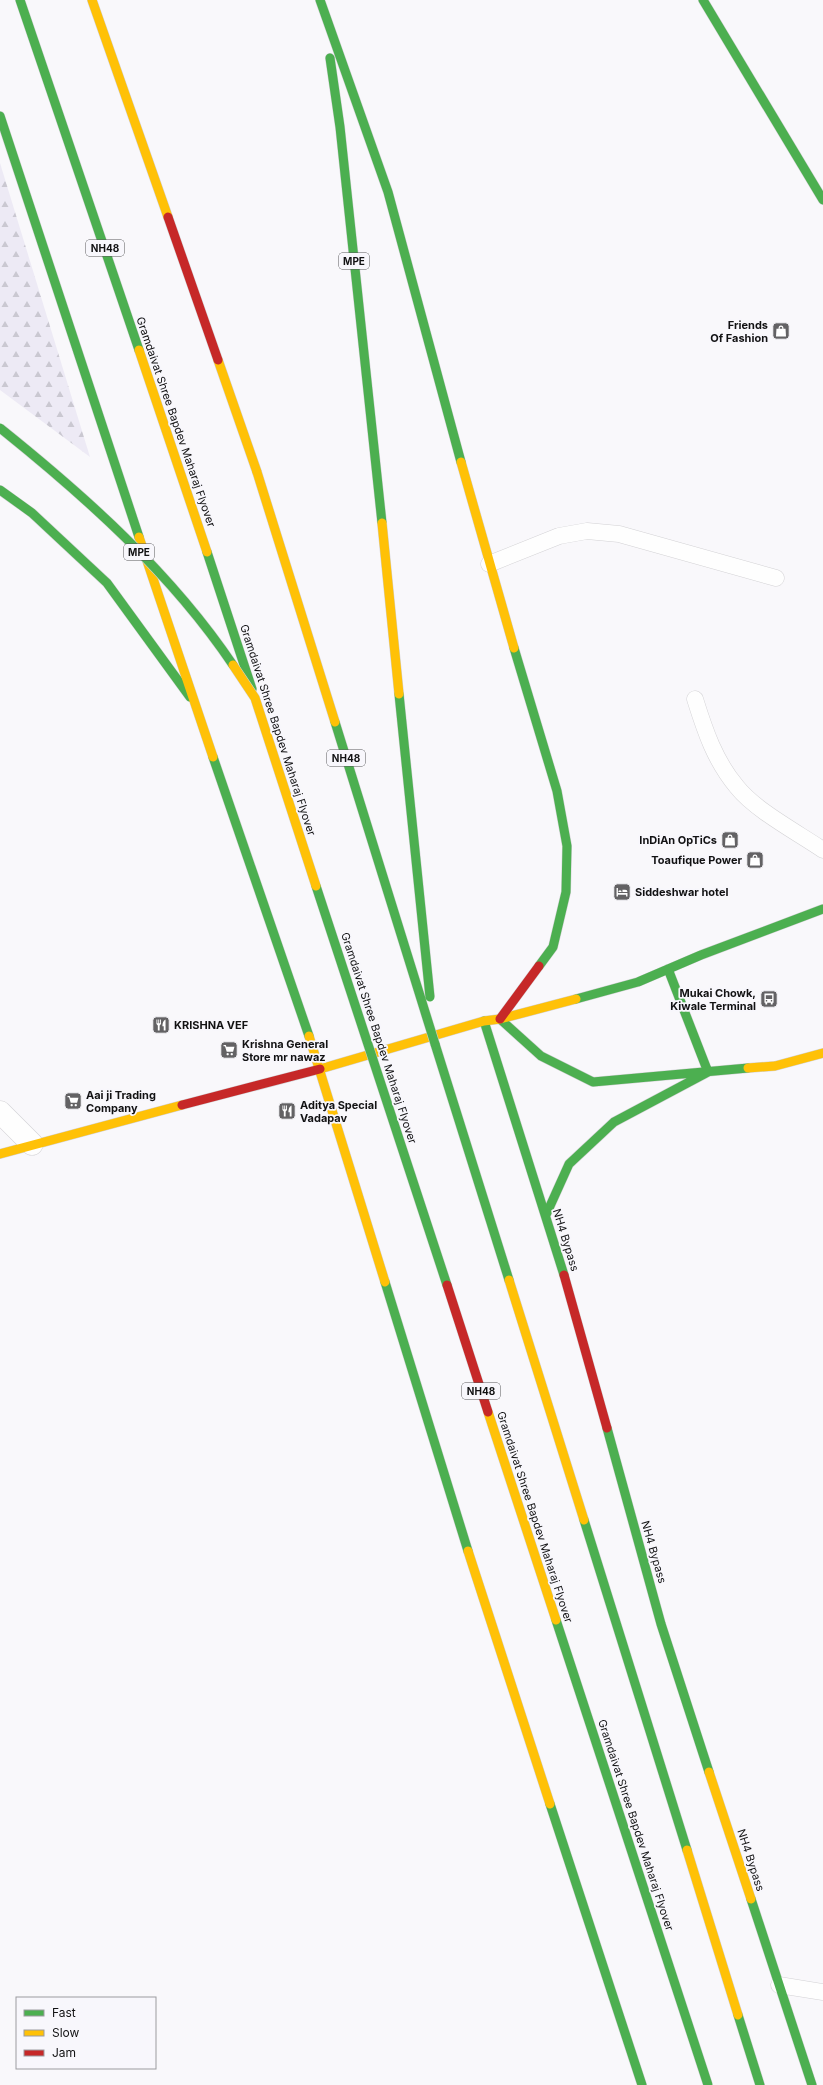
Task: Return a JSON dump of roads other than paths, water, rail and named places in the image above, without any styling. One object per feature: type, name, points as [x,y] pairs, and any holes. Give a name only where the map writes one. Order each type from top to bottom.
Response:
[{"type":"main road","name":"Gramdaivat Shree Bapdev Maharaj Flyover","points":[[20,0],[189,495],[708,2085]]},
{"type":"main road","name":"NH48","points":[[92,0],[257,472],[760,2085]]},
{"type":"main road","name":"MPE","points":[[319,0],[326,33],[340,127],[435,1044]]},
{"type":"main road","points":[[319,0],[388,192],[489,564],[557,791],[567,846],[566,892],[553,947],[500,1019]]},
{"type":"main road","points":[[703,0],[823,200]]},
{"type":"main road","points":[[0,116],[194,702],[320,1069],[455,1512],[642,2085]]},
{"type":"main road","name":"MPE","points":[[0,428],[62,477],[155,568],[210,631],[255,698]]},
{"type":"main road","points":[[0,490],[32,513],[108,583],[194,702]]},
{"type":"main road","points":[[0,1154],[32,1144],[320,1069],[484,1021],[500,1019],[638,982],[823,909]]},
{"type":"main road","points":[[668,969],[708,1072]]},
{"type":"main road","points":[[500,1019],[541,1056],[593,1082],[775,1066],[823,1053]]},
{"type":"main road","name":"NH4 Bypass","points":[[484,1021],[546,1215],[662,1624],[812,2085]]},
{"type":"main road","points":[[546,1215],[570,1164],[614,1122],[708,1072]]},
{"type":"street","points":[[0,1112],[32,1144]]},
{"type":"lane","points":[[489,564],[559,536],[587,531],[619,534],[776,578]]},
{"type":"lane","points":[[695,699],[706,735],[718,760],[737,788],[768,814],[823,850]]},
{"type":"lane","points":[[779,1985],[823,1992]]},
{"type":"place","name":"Friends Of Fashion","points":[[781,331]]},
{"type":"place","name":"InDiAn OpTiCs","points":[[730,840]]},
{"type":"place","name":"Toaufique Power","points":[[755,860]]},
{"type":"place","name":"Siddeshwar hotel","points":[[622,892]]},
{"type":"place","name":"Mukai Chowk, Kiwale Terminal","points":[[769,999]]},
{"type":"place","name":"KRISHNA VEF","points":[[161,1025]]},
{"type":"place","name":"Krishna General Store mr nawaz","points":[[229,1050]]},
{"type":"place","name":"Aai ji Trading Company","points":[[73,1101]]},
{"type":"place","name":"Aditya Special Vadapav","points":[[287,1111]]}]
